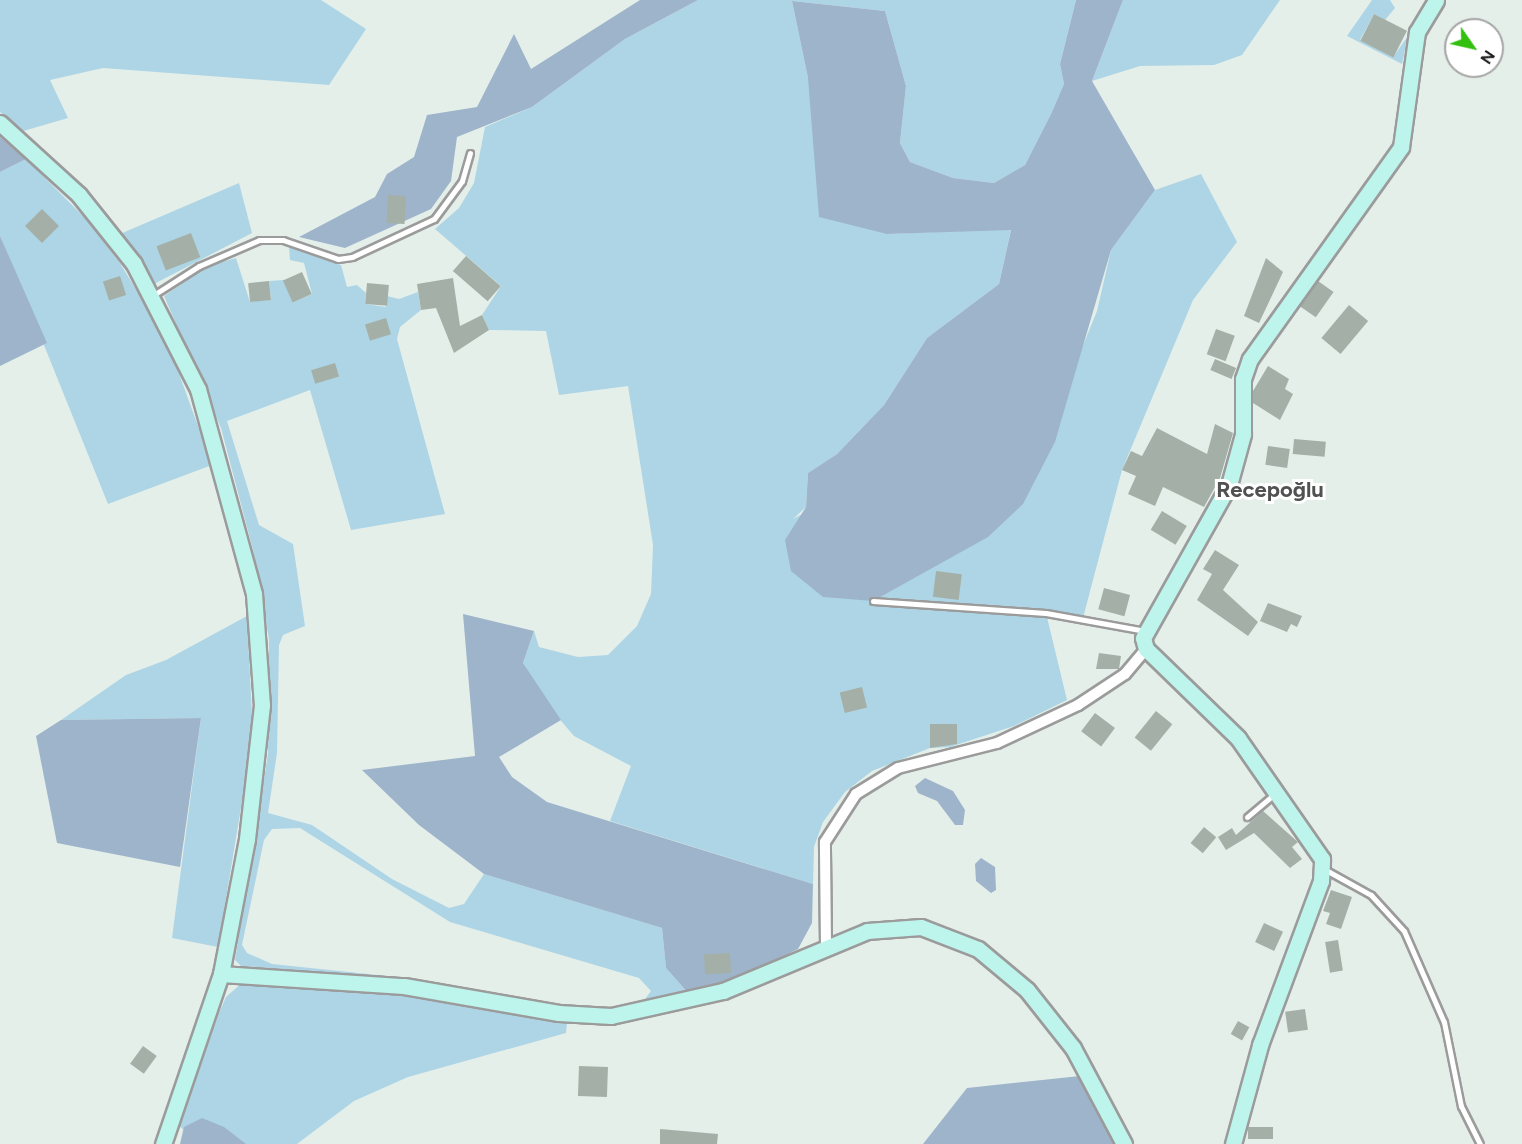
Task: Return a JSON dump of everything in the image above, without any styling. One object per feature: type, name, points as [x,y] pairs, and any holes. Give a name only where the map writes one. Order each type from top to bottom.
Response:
[{"type":"street","points":[[1233,1144],[1260,1045],[1323,868],[1314,841],[1238,738],[1146,649],[1145,631],[1229,485],[1243,434],[1243,379],[1250,359],[1401,147],[1417,32],[1436,0]]},
{"type":"street","points":[[0,123],[97,215],[151,296],[198,389],[222,462],[254,594],[260,651],[259,755],[221,975],[163,1144]]},
{"type":"street","points":[[826,946],[825,842],[856,794],[898,768],[997,743],[1078,705],[1125,674],[1146,649]]},
{"type":"street","points":[[221,975],[404,986],[559,1013],[611,1016],[723,991],[826,946],[902,926],[938,932],[978,949],[1013,976],[1060,1028],[1124,1144]]},
{"type":"lane","points":[[151,296],[199,266],[259,240],[283,240],[338,259],[352,257],[434,219],[462,181],[470,153]]},
{"type":"lane","points":[[873,601],[1046,613],[1145,631]]},
{"type":"lane","points":[[1247,817],[1277,790]]},
{"type":"lane","points":[[1323,868],[1371,895],[1404,931],[1444,1022],[1461,1106],[1480,1144]]},
{"type":"shaded area","points":[[0,0],[321,0],[366,29],[329,85],[103,68],[50,80],[68,118],[20,132],[0,112]]},
{"type":"shaded area","points":[[640,0],[698,0],[625,39],[532,107],[457,137],[451,181],[431,209],[345,248],[299,237],[375,197],[387,174],[414,157],[427,115],[477,107],[514,34],[531,69]]},
{"type":"shaded area","points":[[698,0],[1076,0],[1060,64],[1064,84],[1051,114],[1025,165],[994,183],[953,178],[910,162],[900,143],[906,86],[885,11],[792,1],[808,78],[887,234],[1011,229],[999,284],[927,338],[884,405],[837,454],[808,473],[806,507],[793,519],[1073,370],[1097,311],[1111,250],[1155,190],[1201,174],[1237,242],[1193,300],[1122,470],[1083,618],[1046,613],[1067,700],[1014,726],[950,747],[930,748],[872,771],[845,792],[823,822],[814,847],[813,884],[610,821],[631,766],[574,736],[544,701],[523,663],[534,631],[539,647],[578,657],[608,655],[637,626],[651,594],[653,545],[628,386],[559,395],[546,331],[489,330],[482,315],[501,286],[435,229],[459,208],[474,183],[485,127],[532,107],[625,39]]},
{"type":"shaded area","points":[[1076,0],[1123,0],[1092,81],[1155,190],[1111,250],[1055,442],[1023,504],[988,537],[873,601],[823,597],[791,571],[785,540],[806,507],[808,473],[837,454],[884,405],[927,338],[999,284],[1011,230],[887,234],[819,217],[808,78],[792,1],[885,11],[906,86],[900,143],[910,162],[953,178],[994,183],[1025,165],[1051,114],[1064,84],[1060,64]]},
{"type":"shaded area","points":[[1123,0],[1280,0],[1242,55],[1214,65],[1140,66],[1092,81]]},
{"type":"shaded area","points":[[1372,0],[1390,0],[1395,8],[1385,20],[1374,14],[1360,40],[1393,57],[1408,36],[1402,64],[1347,36]]},
{"type":"shaded area","points":[[0,137],[26,159],[0,172]]},
{"type":"shaded area","points":[[26,159],[85,218],[120,263],[168,343],[212,465],[108,504],[0,236],[0,172]]},
{"type":"shaded area","points":[[239,183],[252,233],[154,284],[120,234]]},
{"type":"shaded area","points":[[0,236],[47,343],[0,366]]},
{"type":"shaded area","points":[[289,247],[341,265],[347,287],[357,285],[366,293],[365,304],[386,307],[387,296],[399,299],[418,292],[421,310],[400,327],[397,339],[445,514],[351,530],[310,390],[227,421],[259,525],[293,544],[305,626],[283,635],[279,645],[277,753],[268,813],[312,825],[392,879],[449,908],[464,904],[484,874],[662,928],[666,968],[689,994],[642,1003],[651,991],[639,978],[450,922],[300,828],[272,829],[264,840],[242,945],[247,953],[272,964],[397,977],[241,966],[235,960],[268,754],[269,639],[253,550],[221,428],[164,296],[208,266],[236,258],[250,302],[271,299],[269,281],[283,280],[293,302],[312,294],[304,263],[290,260]]},
{"type":"shaded area","points":[[463,614],[534,631],[523,663],[561,720],[499,757],[512,777],[547,802],[813,884],[812,923],[798,949],[738,978],[689,994],[666,968],[662,928],[484,874],[419,825],[362,770],[475,756]]},
{"type":"shaded area","points":[[247,616],[253,735],[218,947],[172,938],[201,718],[61,720],[126,675],[166,660]]},
{"type":"shaded area","points":[[201,718],[180,867],[57,843],[36,736],[61,720]]},
{"type":"shaded area","points":[[925,778],[953,791],[965,810],[963,825],[955,825],[937,801],[918,793],[915,786]]},
{"type":"shaded area","points":[[981,858],[995,867],[996,890],[991,893],[976,881],[975,864]]},
{"type":"shaded area","points":[[243,982],[405,994],[567,1022],[566,1033],[408,1077],[354,1101],[297,1144],[201,1144],[179,1126],[226,997]]},
{"type":"shaded area","points":[[1080,1076],[1114,1144],[923,1144],[967,1088]]},
{"type":"shaded area","points":[[202,1118],[224,1127],[246,1144],[180,1144],[184,1127]]},
{"type":"building","points":[[1374,14],[1407,31],[1393,58],[1360,41]]},
{"type":"building","points":[[388,195],[406,196],[405,224],[387,223]]},
{"type":"building","points":[[42,209],[59,226],[42,243],[25,226]]},
{"type":"building","points":[[191,233],[200,257],[166,271],[156,246]]},
{"type":"building","points":[[466,256],[501,286],[488,301],[453,271]]},
{"type":"building","points":[[1266,258],[1283,272],[1259,323],[1244,316]]},
{"type":"building","points":[[302,272],[312,294],[293,302],[283,281]]},
{"type":"building","points":[[120,276],[126,295],[109,301],[103,282]]},
{"type":"building","points":[[453,278],[460,326],[482,315],[489,330],[454,353],[436,308],[421,310],[417,284]]},
{"type":"building","points":[[269,281],[271,300],[250,302],[248,283]]},
{"type":"building","points":[[1318,281],[1334,292],[1316,317],[1300,306]]},
{"type":"building","points":[[367,283],[389,285],[387,306],[365,304]]},
{"type":"building","points":[[1349,305],[1368,321],[1341,354],[1321,338]]},
{"type":"building","points":[[386,318],[391,334],[370,341],[365,324]]},
{"type":"building","points":[[1216,329],[1235,336],[1226,361],[1207,354]]},
{"type":"building","points":[[1215,359],[1236,368],[1231,379],[1210,370]]},
{"type":"building","points":[[335,363],[339,376],[315,384],[311,370]]},
{"type":"building","points":[[1268,366],[1289,379],[1285,389],[1293,394],[1280,420],[1253,403],[1253,391]]},
{"type":"building","points":[[1215,424],[1233,433],[1220,478],[1204,507],[1163,487],[1155,506],[1128,494],[1136,476],[1122,470],[1131,451],[1142,456],[1157,428],[1207,454]]},
{"type":"building","points":[[1294,439],[1326,442],[1325,457],[1293,454]]},
{"type":"building","points":[[1268,446],[1290,449],[1287,468],[1265,465]]},
{"type":"building","points":[[1162,511],[1187,526],[1176,545],[1151,530]]},
{"type":"building","points":[[1215,550],[1239,565],[1223,590],[1258,622],[1248,636],[1197,600],[1212,574],[1203,569]]},
{"type":"building","points":[[936,571],[962,574],[959,600],[933,597]]},
{"type":"building","points":[[1104,588],[1130,595],[1124,616],[1098,609]]},
{"type":"building","points":[[1268,603],[1302,616],[1297,627],[1291,624],[1287,632],[1260,621]]},
{"type":"building","points":[[1099,653],[1121,656],[1119,669],[1096,669]]},
{"type":"building","points":[[862,687],[867,707],[845,713],[840,693]]},
{"type":"building","points":[[1156,711],[1172,724],[1151,751],[1135,737]]},
{"type":"building","points":[[1095,713],[1115,728],[1101,746],[1081,731]]},
{"type":"building","points":[[930,724],[957,724],[957,744],[930,748]]},
{"type":"building","points":[[1263,811],[1298,842],[1292,847],[1302,859],[1290,868],[1254,833],[1226,850],[1218,837],[1232,828],[1236,835]]},
{"type":"building","points":[[1204,827],[1216,837],[1203,853],[1191,843]]},
{"type":"building","points":[[1331,890],[1352,897],[1341,929],[1326,924],[1330,913],[1323,911]]},
{"type":"building","points":[[1264,923],[1283,932],[1274,951],[1255,942]]},
{"type":"building","points":[[1338,940],[1343,971],[1330,973],[1325,942]]},
{"type":"building","points":[[730,953],[731,973],[705,974],[704,954]]},
{"type":"building","points":[[1305,1009],[1308,1030],[1288,1033],[1285,1012]]},
{"type":"building","points":[[1238,1021],[1249,1027],[1242,1040],[1231,1034]]},
{"type":"building","points":[[143,1046],[157,1056],[144,1074],[130,1064]]},
{"type":"building","points":[[579,1066],[608,1067],[607,1097],[578,1096]]},
{"type":"building","points":[[1248,1127],[1273,1127],[1273,1139],[1248,1139]]},
{"type":"building","points":[[660,1129],[718,1134],[717,1144],[660,1144]]},
{"type":"district","name":"Recepoğlu","points":[[1270,490]]}]
